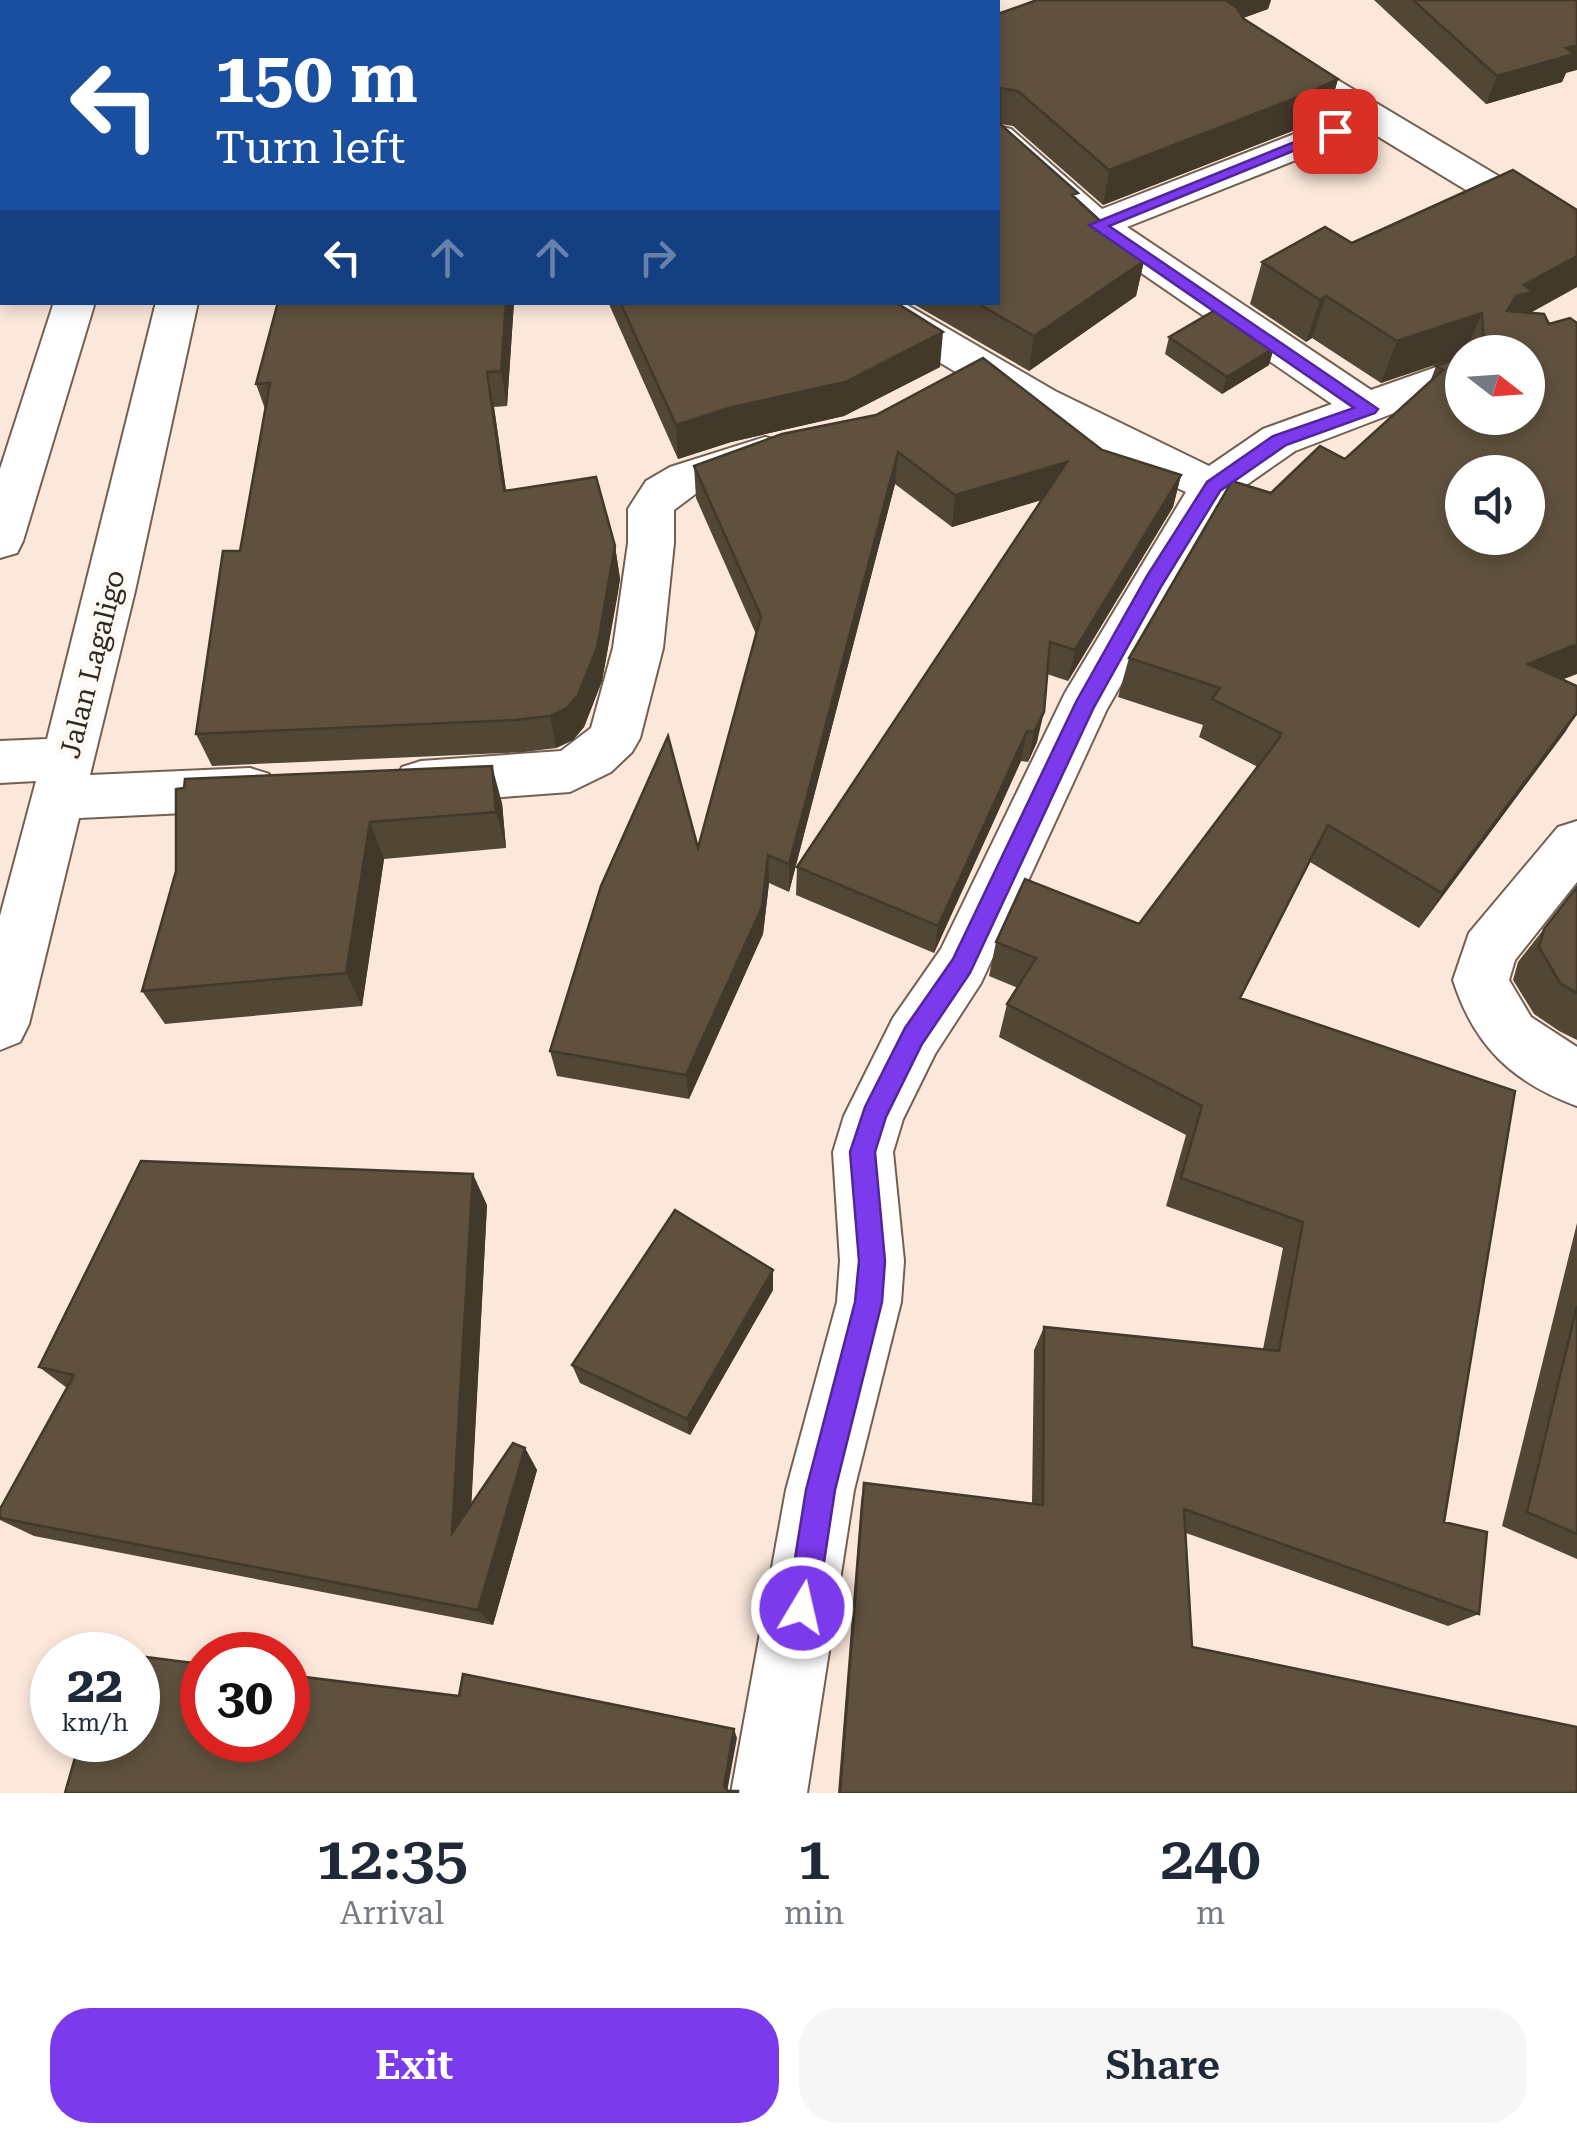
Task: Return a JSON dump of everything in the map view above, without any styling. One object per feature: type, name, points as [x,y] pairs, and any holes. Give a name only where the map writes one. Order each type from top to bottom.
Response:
[{"type":"street","points":[[1250,44],[1577,240]]},
{"type":"street","points":[[1097,225],[1369,118]]},
{"type":"street","points":[[1000,144],[1097,225],[1369,409]]},
{"type":"street","points":[[0,541],[74,305]]},
{"type":"street","name":"Jalan Lagaligo","points":[[0,1024],[176,305]]},
{"type":"street","points":[[877,305],[977,369],[1136,453],[1213,486]]},
{"type":"street","points":[[933,393],[977,369]]},
{"type":"street","points":[[769,1793],[820,1490],[869,1302],[872,1261],[863,1152],[874,1116],[914,1036],[961,966],[1083,708],[1213,486],[1279,440],[1445,379]]},
{"type":"street","points":[[369,784],[524,777],[570,771],[593,758],[614,738],[638,648],[651,543],[651,509],[662,492],[686,478],[775,449],[810,444]]},
{"type":"street","points":[[0,762],[63,778],[292,787]]},
{"type":"street","points":[[1577,843],[1488,950],[1481,980],[1490,1007],[1510,1035],[1577,1079]]},
{"type":"building","points":[[1037,0],[1225,0],[1244,19],[1338,79],[1109,170],[1018,91],[1000,88],[1000,13]]},
{"type":"building","points":[[1413,0],[1577,0],[1577,45],[1566,48],[1574,54],[1497,76]]},
{"type":"building","points":[[1000,124],[1078,193],[1072,195],[1144,261],[1034,336],[980,305],[1000,305]]},
{"type":"building","points":[[1513,170],[1577,210],[1577,256],[1524,285],[1533,292],[1516,296],[1507,311],[1544,314],[1549,324],[1570,318],[1577,323],[1577,644],[1528,664],[1577,686],[1577,712],[1442,893],[1328,825],[1240,998],[1515,1091],[1444,1522],[1487,1532],[1479,1614],[1184,1509],[1192,1647],[1577,1727],[1577,1793],[840,1793],[864,1483],[1043,1505],[1044,1327],[1279,1351],[1303,1222],[1181,1178],[1202,1106],[1007,1004],[1036,958],[996,942],[1025,879],[1139,924],[1280,737],[1281,733],[1212,699],[1220,688],[1129,658],[1232,481],[1271,493],[1320,446],[1345,459],[1443,370],[1436,366],[1445,363],[1445,435],[1545,435],[1545,335],[1483,335],[1482,313],[1397,341],[1326,296],[1320,300],[1262,262],[1325,227],[1352,243]]},
{"type":"building","points":[[277,305],[506,305],[501,371],[487,372],[504,491],[596,477],[615,546],[597,648],[578,695],[567,708],[550,716],[516,720],[196,734],[223,551],[240,551],[270,383],[256,384]]},
{"type":"building","points":[[621,305],[900,305],[943,332],[845,382],[729,408],[676,425]]},
{"type":"building","points":[[1217,309],[1274,348],[1227,377],[1169,337]]},
{"type":"building","points":[[983,358],[1102,450],[1181,475],[1075,650],[1050,642],[1044,712],[1034,732],[1027,731],[938,926],[797,867],[1067,462],[955,495],[898,452],[789,864],[768,855],[762,907],[686,1075],[550,1051],[601,886],[668,736],[698,848],[761,616],[694,466],[782,434],[876,415]]},
{"type":"building","points":[[492,766],[496,812],[370,822],[346,973],[142,991],[176,871],[176,789],[184,788],[185,779]]},
{"type":"building","points":[[1577,887],[1577,993],[1560,983],[1539,947],[1544,929]]},
{"type":"building","points":[[141,1161],[473,1174],[452,1533],[513,1443],[525,1448],[478,1610],[0,1518],[0,1509],[74,1375],[39,1367]]},
{"type":"building","points":[[675,1210],[773,1270],[687,1419],[572,1365]]},
{"type":"building","points":[[1577,1306],[1577,1534],[1527,1512]]},
{"type":"building","points":[[160,1659],[180,1661],[180,1762],[310,1762],[310,1678],[459,1696],[463,1674],[734,1729],[724,1786],[728,1791],[738,1791],[738,1793],[65,1793],[74,1762],[160,1762]]},
{"type":"route","points":[[802,1608],[820,1490],[869,1302],[872,1261],[863,1152],[874,1116],[914,1036],[961,966],[1083,708],[1213,486],[1279,440],[1369,409],[1097,225],[1335,131]]}]
